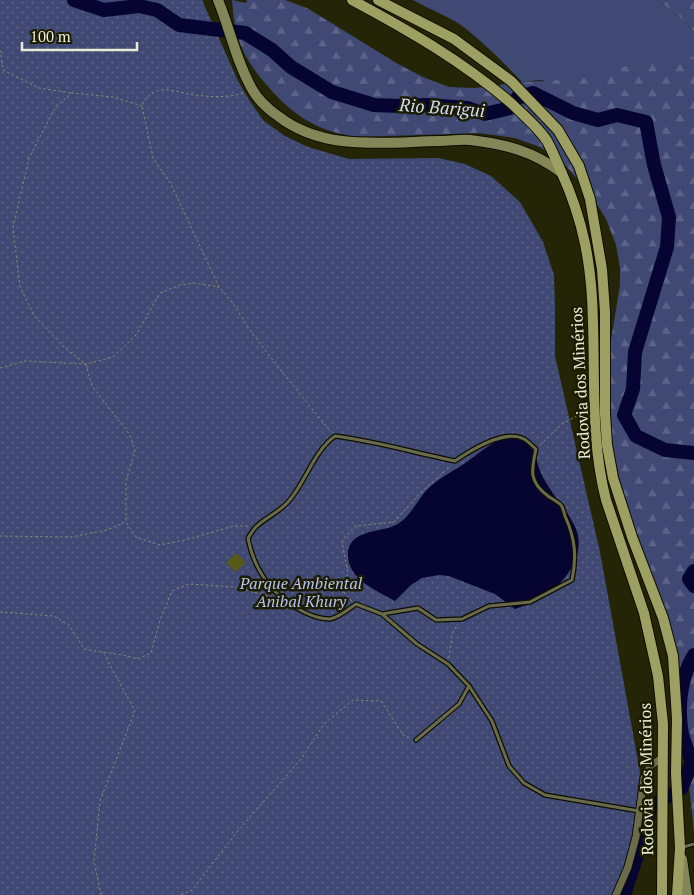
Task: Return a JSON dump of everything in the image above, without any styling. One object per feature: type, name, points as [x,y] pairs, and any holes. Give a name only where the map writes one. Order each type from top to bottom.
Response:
[{"type":"main road","points":[[218,0],[234,48],[252,90],[268,108],[287,123],[315,136],[346,143],[469,140],[515,148],[547,162],[562,173]]},
{"type":"main road","name":"Rodovia dos Minérios","points":[[352,0],[438,48],[492,87],[528,118],[547,141],[575,204],[585,238],[589,264],[593,321],[596,445],[601,482],[644,613],[655,657],[663,724],[662,895]]},
{"type":"main road","name":"Rodovia dos Minérios","points":[[378,0],[454,39],[511,81],[558,130],[579,166],[590,199],[602,269],[607,445],[613,478],[632,537],[663,618],[672,656],[677,719],[676,773],[680,848],[677,895]]},
{"type":"main road","points":[[680,848],[687,895]]},
{"type":"main road","points":[[657,895],[663,852]]},
{"type":"street","points":[[616,895],[628,867],[636,837],[644,778],[650,766],[662,758]]},
{"type":"lane","points":[[382,614],[418,608],[436,620],[462,619],[488,606],[530,602],[572,580],[575,564],[575,544],[571,528],[561,505],[539,490],[532,478],[536,449],[523,438],[505,437],[479,446],[455,461],[418,454],[356,438],[335,436],[326,442],[287,504],[256,526],[248,538],[251,553],[269,585],[282,599],[318,618],[332,619],[356,604],[382,614],[417,644],[448,664],[468,686],[492,721],[509,766],[524,783],[545,794],[640,811]]},
{"type":"lane","points":[[416,740],[459,704],[468,686]]},
{"type":"lane","points":[[680,848],[694,844]]},
{"type":"path","points":[[0,50],[4,70],[40,88],[112,97],[142,106]]},
{"type":"path","points":[[252,90],[239,94],[218,96],[193,95],[170,90],[157,91],[146,97],[142,106],[153,158],[171,184],[219,287],[232,299],[241,318],[278,367],[335,436]]},
{"type":"path","points":[[72,93],[56,106],[29,158],[13,227],[20,286],[35,317],[66,349],[86,364],[92,386],[130,435],[135,451],[126,481],[126,522],[136,537],[160,545],[234,526],[256,526]]},
{"type":"path","points":[[0,368],[25,362],[86,364],[113,357],[136,336],[160,293],[180,285],[195,283],[219,287]]},
{"type":"path","points":[[536,449],[562,424],[594,407]]},
{"type":"path","points":[[356,604],[348,598],[341,588],[348,574],[342,541],[354,526],[394,522],[421,492],[448,470],[455,461]]},
{"type":"path","points":[[0,536],[71,537],[106,530],[126,522]]},
{"type":"path","points":[[0,612],[54,616],[69,625],[84,649],[122,654],[138,659],[151,653],[160,620],[172,591],[189,584],[235,588],[282,599]]},
{"type":"path","points":[[448,664],[452,634],[462,619]]},
{"type":"path","points":[[101,895],[94,861],[100,801],[134,711],[104,653]]},
{"type":"path","points":[[181,895],[192,890],[237,832],[301,759],[324,724],[353,700],[381,701],[404,735],[416,740]]},
{"type":"green space","name":"Parque Ambiental Anibal Khury","points":[[0,0],[202,0],[238,81],[251,103],[264,121],[285,136],[308,147],[349,159],[438,158],[465,164],[491,176],[520,202],[543,242],[554,275],[555,356],[600,552],[640,772],[627,895],[0,895]]},
{"type":"green space","points":[[232,0],[246,3],[247,0],[285,0],[307,8],[398,64],[423,77],[449,87],[475,88],[522,82],[581,79],[640,63],[694,56],[694,832],[673,635],[644,559],[624,497],[606,421],[608,358],[620,285],[620,268],[616,245],[606,219],[585,188],[565,165],[540,147],[515,138],[479,133],[359,137],[330,131],[306,120],[275,94],[248,60],[237,34]]},
{"type":"green space","points":[[413,0],[658,0],[683,20],[694,32],[694,58],[584,87],[540,80],[522,82],[465,28]]},
{"type":"green space","points":[[658,0],[694,0],[694,32],[683,20]]},
{"type":"shaded area","points":[[509,437],[526,443],[531,448],[545,481],[576,529],[578,548],[576,557],[567,575],[554,589],[540,599],[515,609],[495,594],[449,576],[439,575],[422,578],[411,585],[395,601],[371,588],[357,576],[352,570],[348,552],[353,540],[364,534],[397,525],[410,513],[433,484],[491,444]]},
{"type":"building","points":[[236,553],[246,562],[236,572],[226,563]]},
{"type":"waterway","name":"Rio Barigui","points":[[74,0],[104,10],[139,6],[157,10],[179,25],[245,33],[272,50],[291,67],[332,92],[374,105],[427,105],[468,108],[485,114],[510,108],[517,98],[533,93],[573,113],[598,120],[617,115],[646,122],[654,165],[669,217],[667,247],[635,352],[633,389],[624,415],[636,436],[665,450],[694,453]]},
{"type":"waterway","name":"Rio Barigui","points":[[694,571],[689,579],[694,586]]},
{"type":"waterway","name":"Rio Barigui","points":[[624,895],[651,806],[681,789],[692,762],[684,741],[680,709],[683,681],[694,655]]}]
